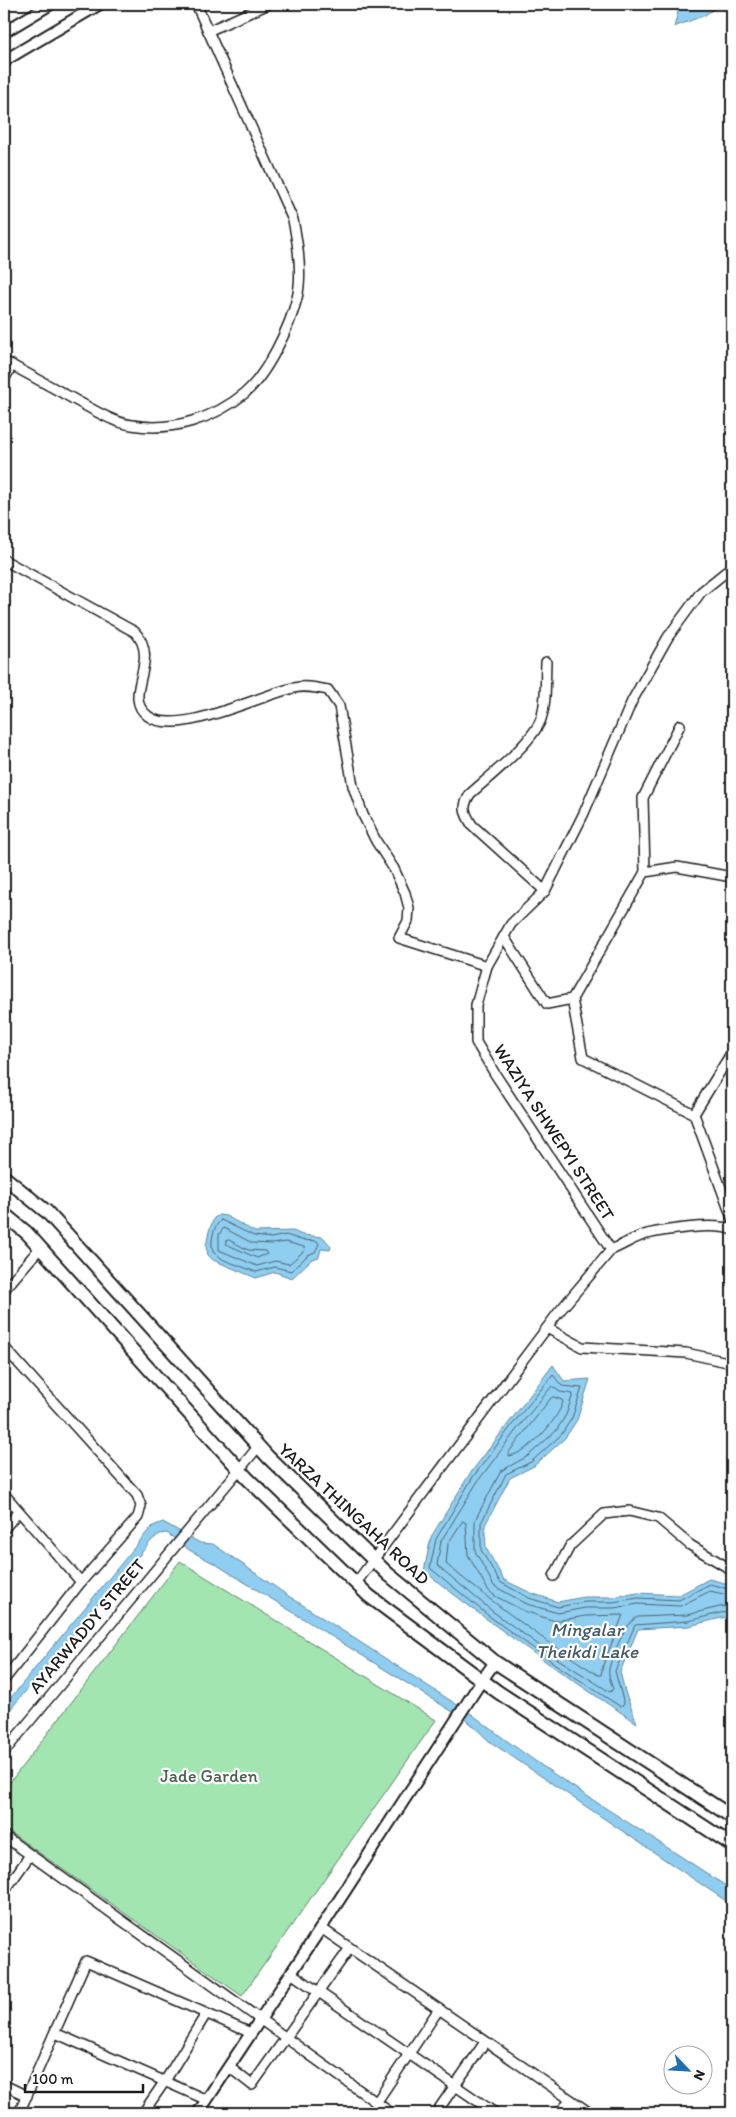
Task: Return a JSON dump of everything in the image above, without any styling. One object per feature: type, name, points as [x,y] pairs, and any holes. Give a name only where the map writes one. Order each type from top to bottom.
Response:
[{"type":"main road","name":"YARZA THINGAHA ROAD","points":[[4,1177],[46,1212],[258,1447],[388,1574],[495,1662],[732,1817]]},
{"type":"main road","points":[[4,1214],[27,1233],[239,1469],[369,1596],[482,1680],[732,1845]]},
{"type":"street","points":[[4,32],[51,4]]},
{"type":"street","points":[[4,63],[7,59],[100,4]]},
{"type":"street","points":[[4,380],[8,363],[109,418],[131,425],[161,428],[188,423],[220,411],[246,393],[270,362],[287,328],[298,297],[298,241],[293,220],[196,4]]},
{"type":"street","points":[[208,32],[269,4]]},
{"type":"street","points":[[4,560],[135,632],[141,639],[144,652],[143,674],[136,697],[140,708],[149,717],[162,721],[185,720],[243,706],[273,693],[295,687],[313,687],[328,690],[339,706],[353,786],[363,815],[376,841],[394,869],[405,893],[409,908],[408,921],[399,938],[487,966]]},
{"type":"street","name":"WAZIYA SHWEPYI STREET","points":[[611,1250],[476,1042],[476,1005],[487,966],[511,924],[546,891],[584,813],[632,701],[668,637],[701,592],[732,567]]},
{"type":"street","points":[[546,662],[544,708],[541,721],[523,744],[470,794],[464,803],[464,812],[472,824],[546,891]]},
{"type":"street","points":[[680,725],[643,798],[645,872],[572,999],[583,1058],[694,1114],[732,1218]]},
{"type":"street","points":[[645,872],[677,866],[732,877]]},
{"type":"street","points":[[504,936],[547,1004],[572,999]]},
{"type":"street","points":[[694,1114],[732,1052]]},
{"type":"street","points":[[356,1583],[372,1559],[547,1328],[611,1250],[646,1234],[687,1228],[725,1227],[732,1230]]},
{"type":"street","points":[[4,1290],[40,1248]]},
{"type":"street","points":[[547,1328],[582,1347],[686,1353],[732,1363]]},
{"type":"street","points":[[4,1347],[137,1495],[141,1506],[138,1517],[81,1582],[4,1680]]},
{"type":"street","points":[[239,1469],[258,1447]]},
{"type":"street","name":"AYARWADDY STREET","points":[[4,1752],[239,1469]]},
{"type":"street","points":[[4,1494],[81,1582]]},
{"type":"street","points":[[554,1576],[570,1546],[604,1514],[629,1511],[658,1518],[690,1545],[732,1570]]},
{"type":"street","points":[[4,1529],[18,1512]]},
{"type":"street","points":[[198,2113],[495,1662]]},
{"type":"street","points":[[4,1836],[391,2113]]},
{"type":"street","points":[[4,1892],[30,1855]]},
{"type":"street","points":[[321,1928],[590,2113]]},
{"type":"street","points":[[229,2067],[252,2085],[350,1948]]},
{"type":"street","points":[[19,2113],[86,1961],[251,2033]]},
{"type":"street","points":[[291,1973],[495,2113]]},
{"type":"street","points":[[376,2103],[408,2053],[439,2010]]},
{"type":"street","points":[[143,2113],[206,2014]]},
{"type":"street","points":[[55,2033],[207,2100]]},
{"type":"street","points":[[436,2113],[485,2042]]},
{"type":"street","points":[[4,2085],[27,2096]]},
{"type":"street","points":[[559,2113],[571,2100]]},
{"type":"green space","name":"Jade Garden","points":[[180,1561],[436,1720],[242,1996],[4,1828],[4,1790]]},
{"type":"water","points":[[680,4],[721,4],[705,15],[674,27]]},
{"type":"water","points":[[219,1215],[226,1216],[255,1232],[293,1231],[302,1235],[323,1237],[331,1246],[330,1250],[321,1249],[319,1257],[312,1259],[292,1278],[275,1272],[256,1278],[213,1260],[208,1255],[206,1246],[209,1231],[214,1218]]},
{"type":"water","name":"Mingalar Theikdi Lake","points":[[553,1365],[564,1381],[590,1379],[577,1420],[565,1438],[534,1466],[510,1478],[485,1525],[486,1548],[504,1580],[531,1593],[558,1602],[584,1597],[613,1597],[638,1593],[679,1595],[709,1579],[732,1585],[732,1617],[689,1626],[638,1629],[620,1672],[625,1692],[637,1723],[529,1650],[424,1571],[431,1537],[469,1475]]},
{"type":"water","points":[[163,1522],[200,1543],[213,1544],[287,1595],[473,1715],[568,1784],[732,1890],[732,1905],[489,1741],[469,1722],[217,1565],[189,1550],[167,1533],[160,1534],[152,1540],[4,1717],[4,1706],[148,1531],[153,1526]]}]
